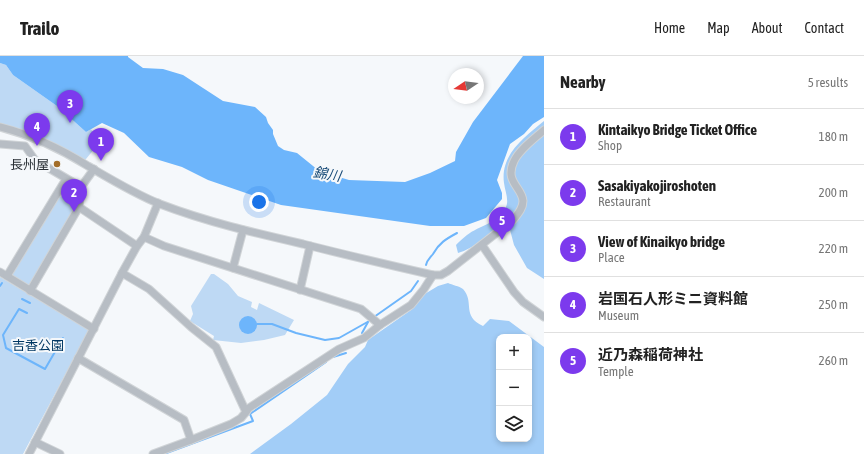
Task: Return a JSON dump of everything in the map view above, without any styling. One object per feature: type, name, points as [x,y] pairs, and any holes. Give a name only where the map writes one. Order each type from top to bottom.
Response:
[{"type":"street","points":[[0,127],[27,135],[48,144],[116,182],[158,203],[182,212],[243,230],[433,276],[441,275],[448,271],[513,220],[521,209],[523,202],[521,195],[513,183],[512,168],[521,151],[544,130]]},
{"type":"street","points":[[0,144],[25,146],[35,160],[81,187]]},
{"type":"street","points":[[30,291],[79,208],[81,187],[94,169]]},
{"type":"street","points":[[7,276],[66,179]]},
{"type":"street","points":[[29,454],[122,273],[137,246],[144,237],[158,203]]},
{"type":"street","points":[[79,208],[137,246]]},
{"type":"street","points":[[233,268],[243,230]]},
{"type":"street","points":[[144,237],[164,246],[361,309],[380,325]]},
{"type":"street","points":[[482,245],[514,292],[523,302],[544,318]]},
{"type":"street","points":[[300,290],[310,246]]},
{"type":"street","points":[[0,272],[94,329]]},
{"type":"street","points":[[122,273],[149,288],[191,327],[216,347],[246,412]]},
{"type":"street","points":[[153,454],[231,424],[241,418],[249,408],[339,349],[364,338],[380,325],[411,305],[433,276]]},
{"type":"street","points":[[78,358],[184,420],[191,440]]},
{"type":"street","points":[[35,442],[60,454]]},
{"type":"green space","points":[[0,63],[6,65],[13,75],[57,106],[86,132],[91,129],[99,143],[84,161],[65,149],[44,139],[0,124]]},
{"type":"green space","points":[[63,196],[72,199],[75,206],[74,209],[31,284],[27,285],[13,276],[13,273],[58,197]]},
{"type":"green space","points":[[211,274],[214,274],[228,284],[238,296],[252,302],[251,307],[257,310],[259,303],[294,320],[285,335],[241,343],[213,340],[214,336],[190,321],[193,314],[191,306]]},
{"type":"green space","name":"吉香公園","points":[[0,277],[89,330],[23,454],[0,454]]},
{"type":"shaded area","points":[[544,121],[544,279],[527,268],[514,245],[509,226],[502,222],[482,240],[464,251],[458,253],[456,245],[467,235],[493,221],[502,214],[507,203],[504,183],[506,163],[515,147]]},
{"type":"shaded area","points":[[448,283],[460,287],[466,294],[470,313],[476,322],[483,326],[490,319],[509,321],[526,334],[496,334],[496,442],[532,442],[532,338],[544,347],[544,454],[250,454],[327,395],[348,364],[365,347],[368,340],[411,310],[423,295],[438,286]]},
{"type":"water","name":"錦川","points":[[0,56],[128,56],[143,68],[163,69],[183,75],[223,101],[255,107],[266,117],[273,130],[278,146],[284,150],[297,153],[322,172],[349,180],[405,182],[430,173],[455,161],[456,152],[473,122],[523,56],[544,56],[544,117],[533,124],[524,134],[510,144],[497,180],[502,193],[502,199],[486,218],[464,226],[430,226],[281,205],[208,180],[182,167],[149,157],[124,133],[102,123],[86,132],[57,106],[13,75],[6,65],[0,63]]},
{"type":"water","points":[[244,316],[252,316],[257,321],[255,332],[252,334],[244,334],[239,329],[239,321]]},
{"type":"waterway","points":[[426,265],[440,244],[457,233]]},
{"type":"waterway","points":[[374,317],[411,291],[418,281]]},
{"type":"waterway","points":[[22,299],[30,303]]},
{"type":"waterway","points":[[27,313],[19,309],[3,335],[6,348],[45,369],[63,338]]},
{"type":"waterway","points":[[257,324],[272,324],[296,333],[325,340],[339,338],[371,320]]},
{"type":"waterway","points":[[362,333],[368,322]]},
{"type":"waterway","points":[[333,357],[346,353]]},
{"type":"waterway","points":[[164,454],[253,421],[250,414],[326,362]]},
{"type":"place","name":"View of Kinaikyo bridge","points":[[70,123]]},
{"type":"place","name":"岩国石人形ミニ資料館","points":[[37,146]]},
{"type":"place","name":"Kintaikyo Bridge Ticket Office","points":[[101,161]]},
{"type":"place","name":"長州屋","points":[[57,164]]},
{"type":"place","name":"Sasakiyakojiroshoten","points":[[74,212]]},
{"type":"place","name":"近乃森稲荷神社","points":[[502,240]]}]
